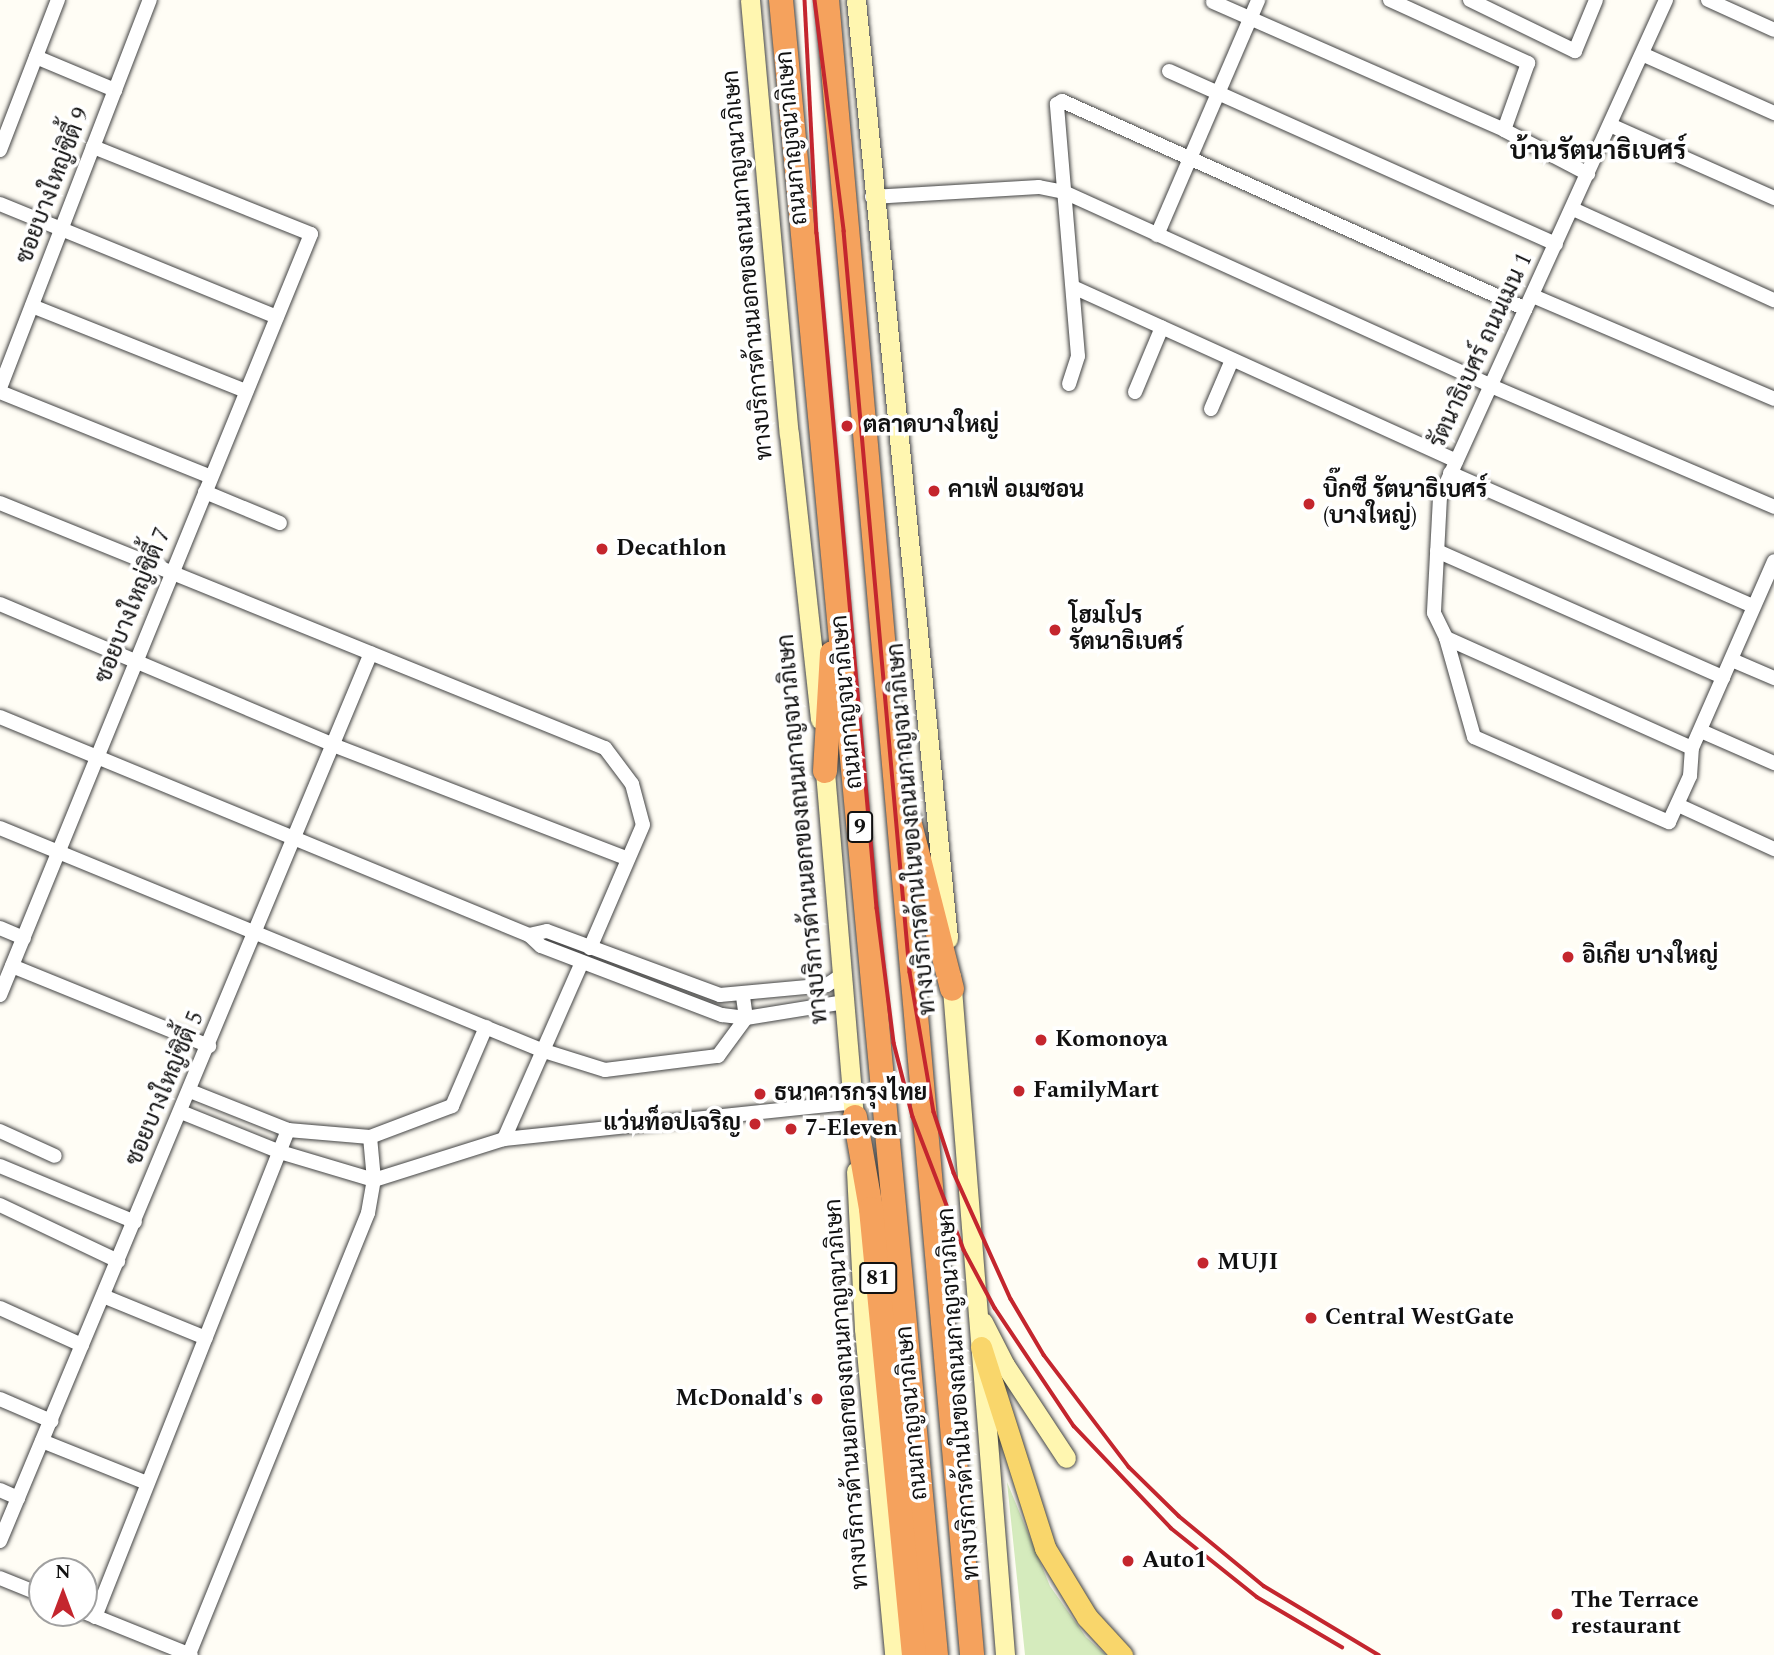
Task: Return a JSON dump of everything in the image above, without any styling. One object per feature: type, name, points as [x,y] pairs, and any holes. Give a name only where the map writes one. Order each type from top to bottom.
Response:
[{"type":"highway","name":"ถนนกาญจนาภิเษก","points":[[780,0],[837,571],[936,1655]]},
{"type":"highway","name":"ถนนกาญจนาภิเษก","points":[[827,0],[890,744],[972,1655]]},
{"type":"highway","points":[[825,771],[837,571]]},
{"type":"highway","points":[[890,744],[952,989]]},
{"type":"highway","name":"81","points":[[854,1109],[871,1209],[914,1655]]},
{"type":"main road","name":"ทางบริการด้านนอกของถนนกาญจนาภิเษก","points":[[750,0],[789,434],[825,771],[854,1109],[859,1245],[878,1493],[894,1655]]},
{"type":"main road","name":"ทางบริการด้านในของถนนกาญจนาภิเษก","points":[[856,0],[872,197],[916,594],[952,989],[1005,1655]]},
{"type":"main road","points":[[979,1315],[1004,1365],[1066,1458]]},
{"type":"main road","points":[[981,1347],[1045,1548],[1087,1617],[1122,1655]]},
{"type":"main road","points":[[878,1493],[883,1655]]},
{"type":"street","points":[[0,150],[58,0]]},
{"type":"street","name":"ซอยบางใหญ่ซิตี้ 9","points":[[0,390],[4,365],[32,306],[150,0]]},
{"type":"street","points":[[1157,236],[1258,0]]},
{"type":"street","points":[[1390,0],[1528,63],[1504,130]]},
{"type":"street","points":[[1470,0],[1575,51],[1596,0]]},
{"type":"street","name":"รัตนาธิเบศร์ ถนนเมน 1","points":[[1666,0],[1440,497],[1434,612],[1446,638],[1474,737],[1665,823],[1678,805]]},
{"type":"street","points":[[1708,0],[1774,30]]},
{"type":"street","points":[[1213,2],[1504,130],[1588,174]]},
{"type":"street","points":[[1642,54],[1774,113]]},
{"type":"street","points":[[36,57],[115,90]]},
{"type":"street","points":[[1169,71],[1556,244]]},
{"type":"street","points":[[1069,384],[1078,356],[1057,104],[1062,101],[1190,160],[1530,302],[1774,399]]},
{"type":"street","points":[[1610,125],[1774,198]]},
{"type":"street","name":"ซอยบางใหญ่ซิตี้ 7","points":[[0,995],[311,234],[93,147]]},
{"type":"street","points":[[872,197],[1039,187],[1064,192],[1491,386],[1774,507]]},
{"type":"street","points":[[0,205],[277,317]]},
{"type":"street","points":[[1573,209],[1774,300]]},
{"type":"street","points":[[1073,287],[1754,606]]},
{"type":"street","points":[[32,306],[246,391]]},
{"type":"street","points":[[1135,392],[1162,327]]},
{"type":"street","points":[[1211,410],[1232,360]]},
{"type":"street","points":[[0,390],[211,477]]},
{"type":"street","points":[[205,492],[280,523]]},
{"type":"street","points":[[0,503],[605,748],[632,784],[643,825],[590,948]]},
{"type":"street","points":[[1437,551],[1723,677]]},
{"type":"street","points":[[1774,561],[1768,592],[1754,606],[1692,748],[1690,776],[1678,805],[1774,849]]},
{"type":"street","points":[[0,604],[135,664],[333,745],[628,859]]},
{"type":"street","points":[[1446,638],[1692,748]]},
{"type":"street","name":"ซอยบางใหญ่ซิตี้ 5","points":[[0,1541],[371,653]]},
{"type":"street","points":[[1732,660],[1774,678]]},
{"type":"street","points":[[0,717],[529,935],[541,946],[722,1015],[746,1018],[845,1002]]},
{"type":"street","points":[[1701,731],[1774,763]]},
{"type":"street","points":[[0,828],[541,1051],[605,1070],[718,1056],[746,1018],[743,996]]},
{"type":"street","points":[[0,928],[23,938]]},
{"type":"street","points":[[529,935],[547,931],[720,995],[743,996],[827,985],[842,975]]},
{"type":"street","points":[[504,1139],[582,962]]},
{"type":"street","points":[[12,966],[209,1046]]},
{"type":"street","points":[[190,1091],[288,1130],[370,1137],[452,1106],[486,1027]]},
{"type":"street","points":[[181,1112],[280,1152],[374,1180],[504,1139],[854,1109]]},
{"type":"street","points":[[98,1596],[147,1483],[288,1130]]},
{"type":"street","points":[[0,1131],[55,1156]]},
{"type":"street","points":[[98,1617],[182,1653],[368,1213],[374,1180],[370,1137]]},
{"type":"street","points":[[0,1167],[135,1222]]},
{"type":"street","points":[[0,1205],[118,1261]]},
{"type":"street","points":[[103,1296],[206,1338]]},
{"type":"street","points":[[0,1308],[82,1345]]},
{"type":"street","points":[[0,1399],[51,1421]]},
{"type":"street","points":[[42,1441],[147,1483]]},
{"type":"street","points":[[0,1490],[18,1498]]},
{"type":"street","points":[[0,1578],[28,1589]]},
{"type":"green space","points":[[1007,1482],[1050,1586],[1086,1637],[1106,1655],[1025,1655]]},
{"type":"railway","points":[[805,0],[817,233],[877,908],[894,1043],[913,1117],[964,1250],[995,1308],[1074,1426],[1171,1528],[1257,1597],[1342,1647]]},
{"type":"railway","points":[[815,0],[844,231],[910,972],[934,1112],[954,1173],[1011,1299],[1044,1355],[1129,1467],[1179,1516],[1264,1586],[1379,1655]]},
{"type":"place","name":"ตลาดบางใหญ่","points":[[847,426]]},
{"type":"place","name":"คาเฟ่ อเมซอน","points":[[934,491]]},
{"type":"place","name":"บิ๊กซี รัตนาธิเบศร์ (บางใหญ่)","points":[[1309,504]]},
{"type":"place","name":"Decathlon","points":[[602,549]]},
{"type":"place","name":"โฮมโปร รัตนาธิเบศร์","points":[[1055,630]]},
{"type":"place","name":"อิเกีย บางใหญ่","points":[[1568,957]]},
{"type":"place","name":"Komonoya","points":[[1041,1040]]},
{"type":"place","name":"FamilyMart","points":[[1019,1091]]},
{"type":"place","name":"ธนาคารกรุงไทย","points":[[760,1094]]},
{"type":"place","name":"แว่นท็อปเจริญ","points":[[755,1124]]},
{"type":"place","name":"7-Eleven","points":[[791,1129]]},
{"type":"place","name":"MUJI","points":[[1203,1263]]},
{"type":"place","name":"Central WestGate","points":[[1311,1318]]},
{"type":"place","name":"McDonald's","points":[[817,1399]]},
{"type":"place","name":"Auto1","points":[[1128,1561]]},
{"type":"place","name":"The Terrace restaurant","points":[[1557,1614]]},
{"type":"district","name":"บ้านรัตนาธิเบศร์","points":[[1598,152]]}]
